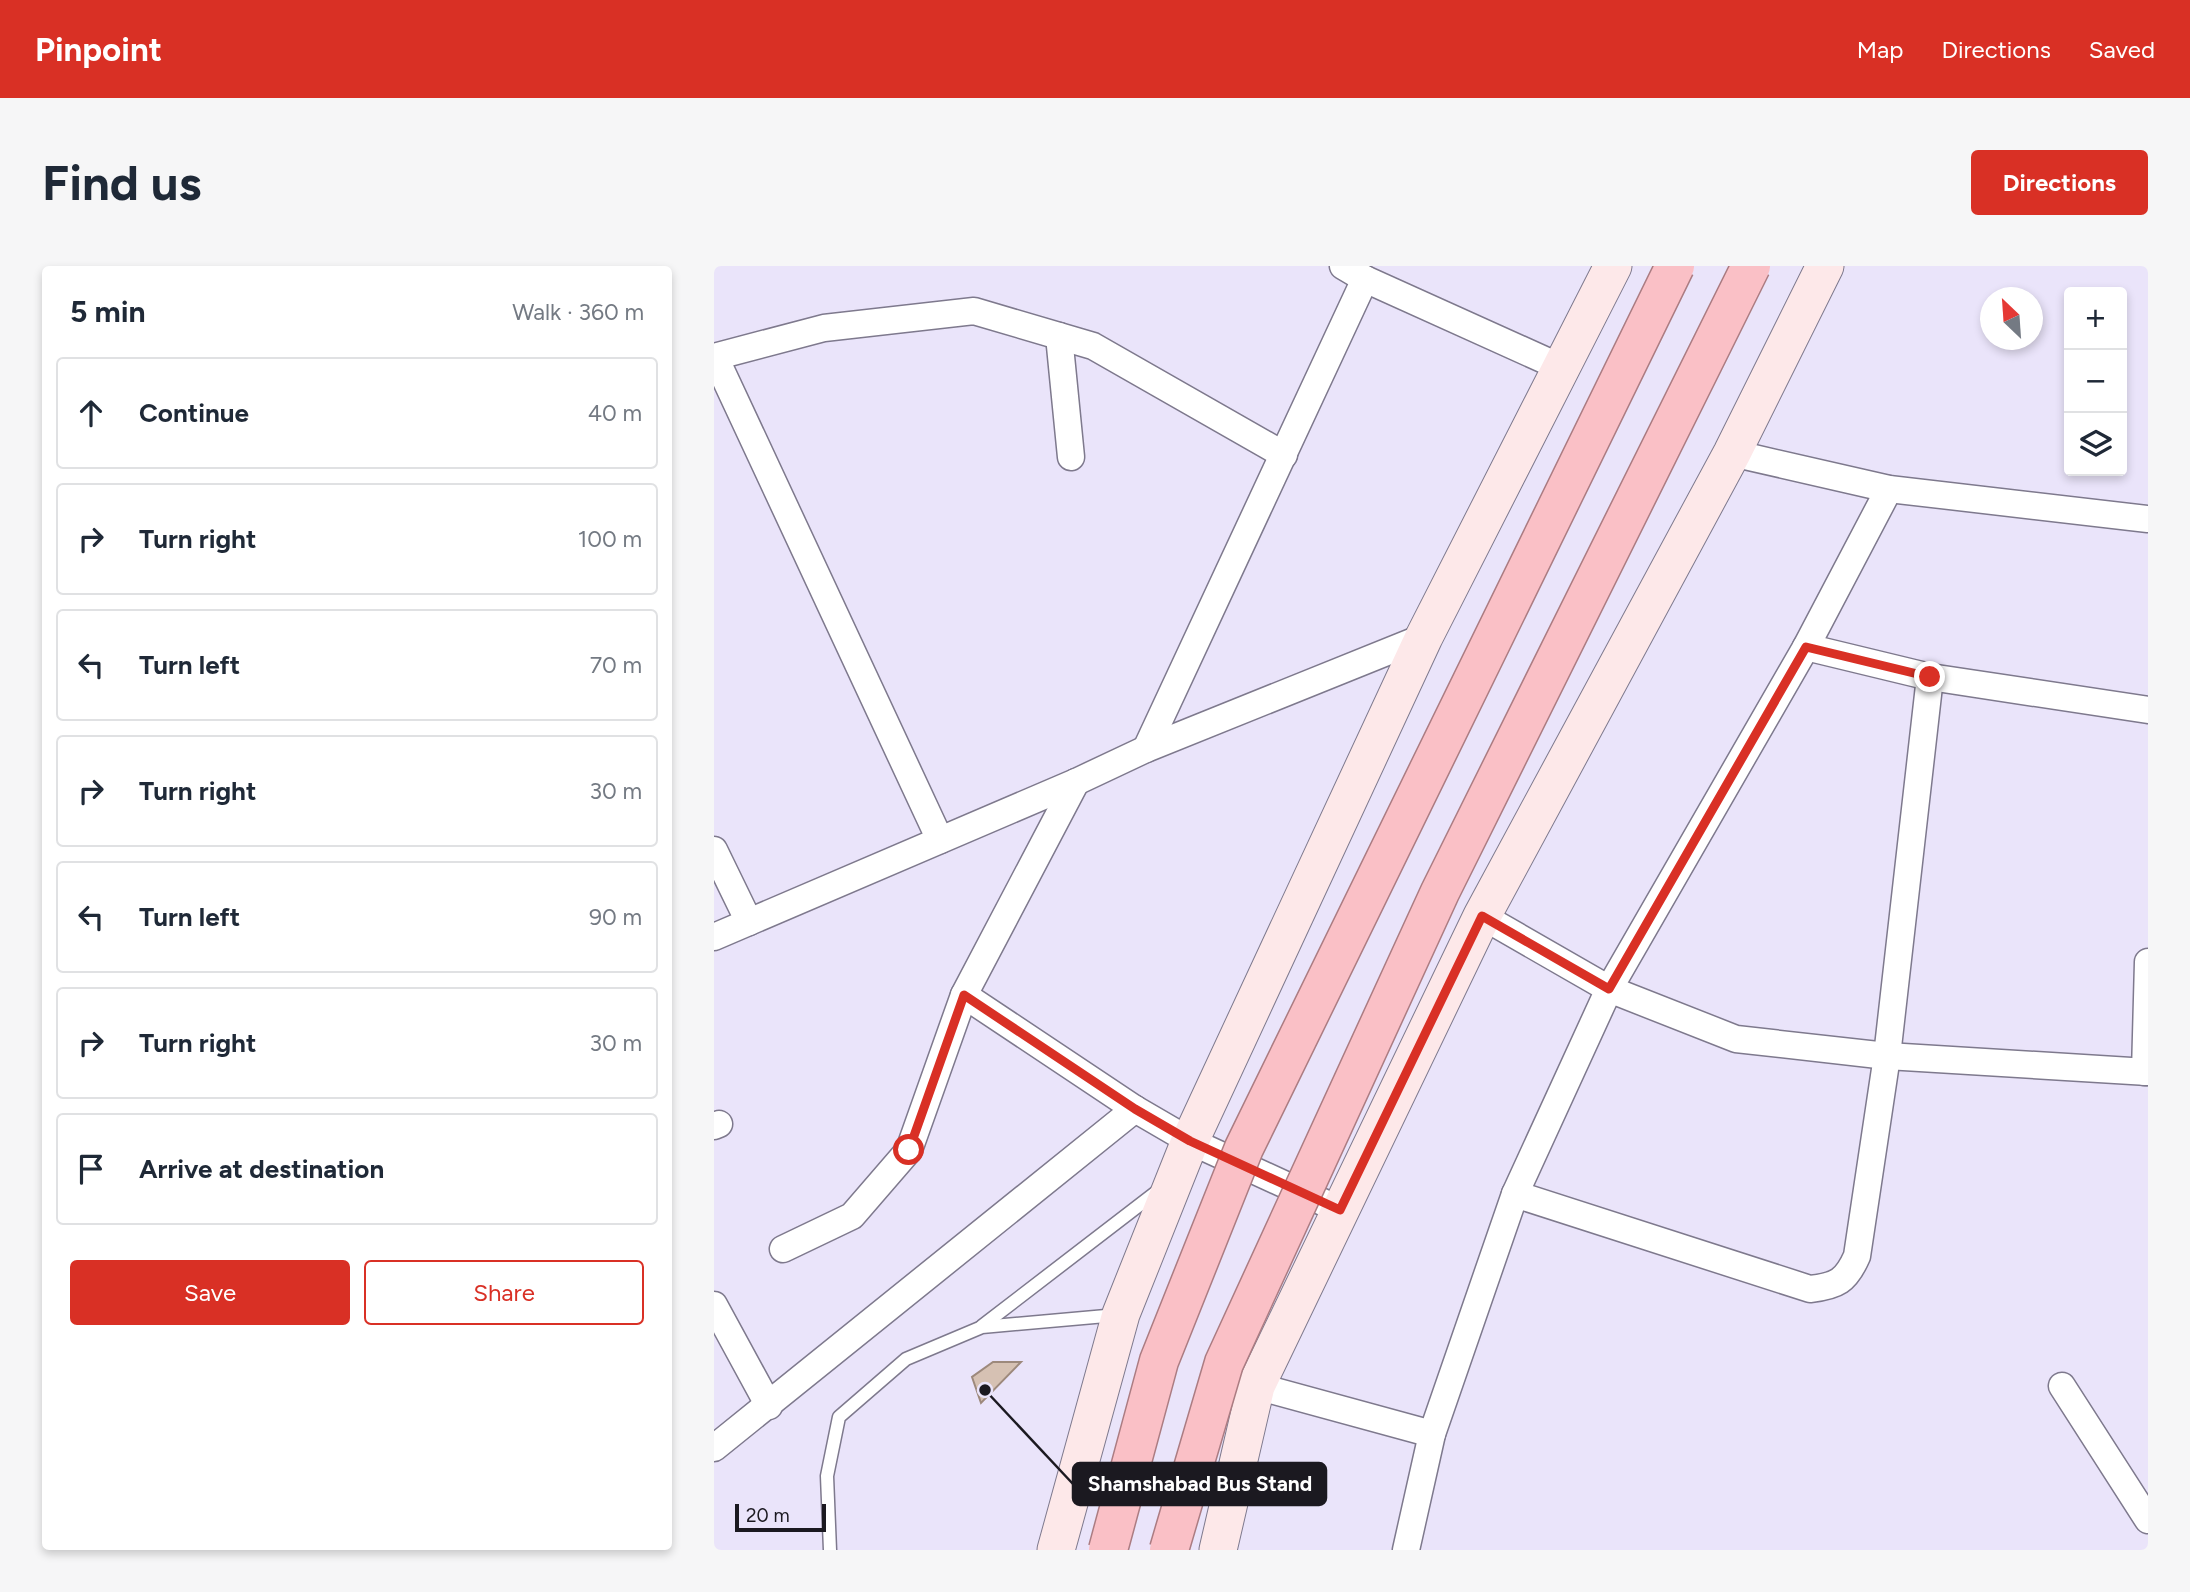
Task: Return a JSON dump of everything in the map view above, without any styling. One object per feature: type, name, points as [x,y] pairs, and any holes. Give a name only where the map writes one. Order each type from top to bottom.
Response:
[{"type":"highway","points":[[1108,1550],[1159,1361],[1244,1148],[1675,266]]},
{"type":"highway","points":[[1169,1550],[1224,1363],[1440,892],[1751,266]]},
{"type":"main road","points":[[1056,1550],[1121,1314],[1190,1141],[1424,636],[1613,266]]},
{"type":"main road","points":[[1217,1550],[1256,1386],[1482,916],[1732,453],[1825,266]]},
{"type":"street","points":[[1146,749],[1284,455],[1354,272],[1560,367]]},
{"type":"street","points":[[940,840],[714,357],[824,328],[974,311],[1093,346],[1284,455]]},
{"type":"street","points":[[1059,336],[1070,457]]},
{"type":"street","points":[[1732,453],[1889,489],[2148,519]]},
{"type":"street","points":[[1406,1550],[1432,1434],[1515,1194],[1609,989],[1806,647],[1889,489]]},
{"type":"street","points":[[714,937],[1076,782],[1146,749],[1424,636]]},
{"type":"street","points":[[1806,647],[1930,677],[2148,709]]},
{"type":"street","points":[[1515,1194],[1810,1289],[1828,1287],[1848,1276],[1857,1256],[1887,1056],[1930,677]]},
{"type":"street","points":[[783,1249],[852,1216],[909,1150],[964,995],[1076,782]]},
{"type":"street","points":[[714,850],[749,922]]},
{"type":"street","points":[[1482,916],[1609,989],[1736,1039],[1887,1056],[2146,1072],[2148,962]]},
{"type":"street","points":[[964,995],[1135,1109],[1190,1141],[1340,1210]]},
{"type":"street","points":[[714,1448],[1135,1109]]},
{"type":"street","points":[[714,1305],[720,1332],[769,1406]]},
{"type":"street","points":[[1256,1386],[1432,1434]]},
{"type":"street","points":[[2062,1386],[2148,1520]]},
{"type":"lane","points":[[830,1550],[827,1476],[839,1418],[906,1359],[982,1326],[1177,1175]]},
{"type":"lane","points":[[982,1326],[1121,1314]]},
{"type":"building","points":[[993,1362],[1021,1362],[981,1403],[972,1377]]},
{"type":"place","name":"Shamshabad Bus Stand","points":[[985,1390]]},
{"type":"route","points":[[909,1150],[964,995],[1135,1109],[1190,1141],[1340,1210],[1482,916],[1609,989],[1806,647],[1930,677]]}]
